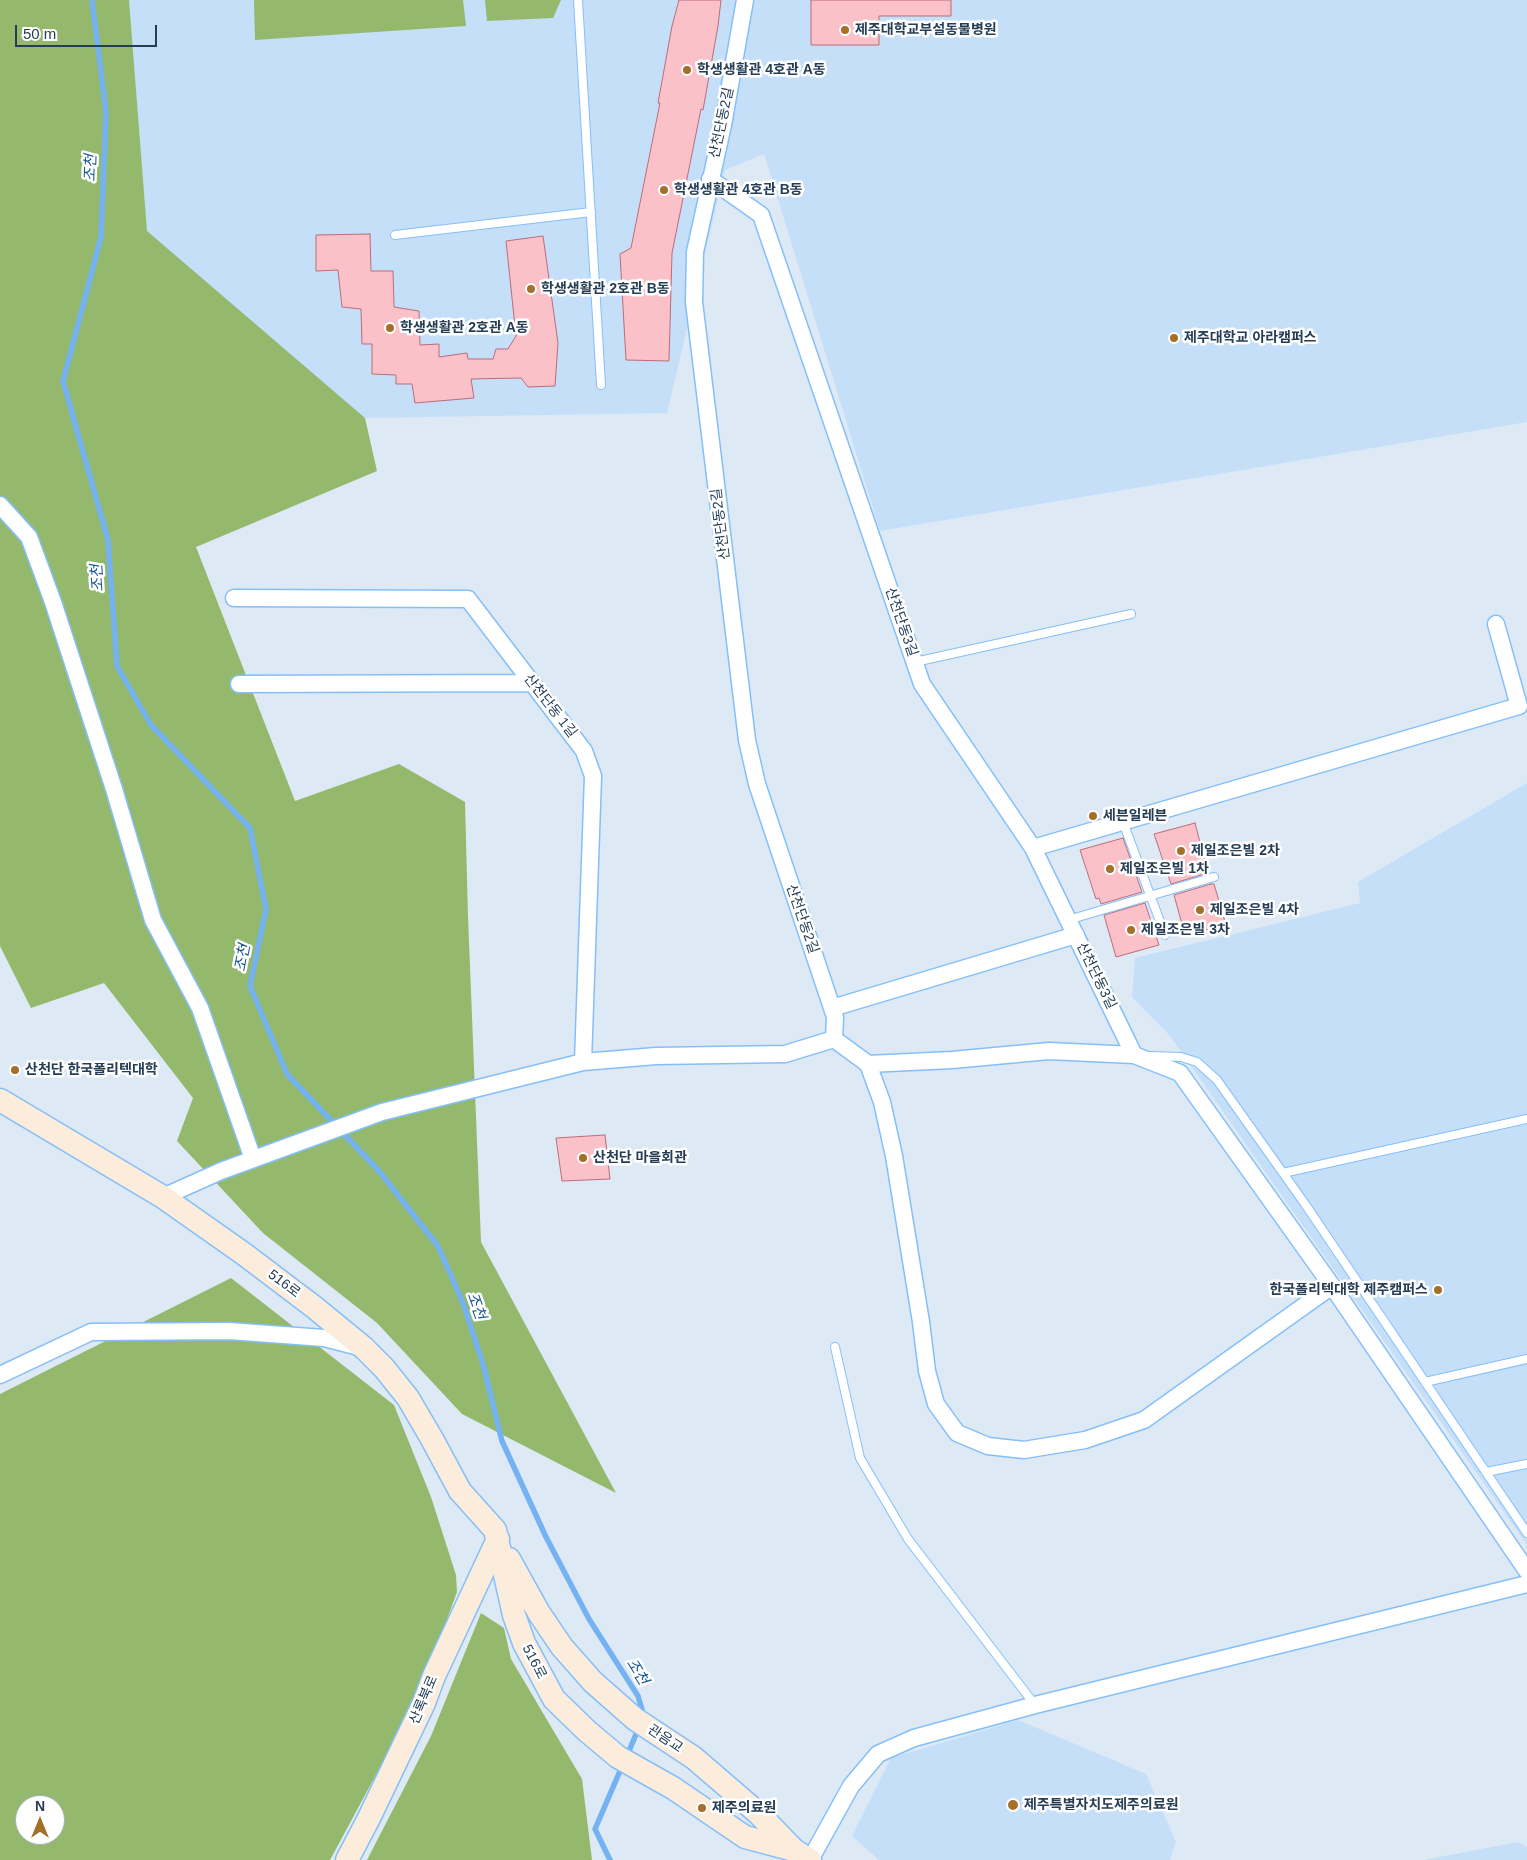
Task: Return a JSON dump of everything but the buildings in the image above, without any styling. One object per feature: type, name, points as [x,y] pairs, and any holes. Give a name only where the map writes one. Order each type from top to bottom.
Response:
[{"type":"main road","name":"516로","points":[[0,1100],[163,1197],[244,1254],[364,1348],[384,1368],[408,1398],[460,1491],[496,1530],[514,1615],[524,1643],[554,1699],[618,1758],[673,1788],[745,1837],[805,1856]]},
{"type":"main road","name":"516로","points":[[498,1539],[539,1613],[562,1647],[593,1682],[635,1719]]},
{"type":"main road","name":"산록북로","points":[[347,1860],[424,1703],[434,1676],[498,1539]]},
{"type":"main road","name":"관음교","points":[[635,1719],[694,1758],[805,1856]]},
{"type":"street","name":"산천단동2길","points":[[745,0],[723,125],[695,252],[694,302],[747,740],[757,784],[835,1017],[834,1038]]},
{"type":"street","name":"산천단동3길","points":[[710,179],[761,215],[922,684],[1033,848],[1134,1055]]},
{"type":"street","points":[[0,505],[29,537],[53,602],[114,790],[153,920],[200,1008],[253,1159]]},
{"type":"street","name":"산천단동 1길","points":[[234,598],[468,599],[584,751],[593,776],[583,1062]]},
{"type":"street","points":[[1033,848],[1519,706],[1496,624]]},
{"type":"street","points":[[239,684],[532,683]]},
{"type":"street","points":[[832,1008],[1076,935]]},
{"type":"street","points":[[163,1197],[221,1171],[382,1112],[583,1062],[656,1056],[785,1054],[834,1038],[868,1064],[882,1102],[894,1156],[921,1322],[927,1371],[936,1404],[957,1433],[988,1446],[1024,1450],[1084,1440],[1144,1420],[1332,1286]]},
{"type":"street","points":[[868,1064],[952,1060],[1049,1051],[1134,1055],[1180,1073],[1332,1286],[1527,1570]]},
{"type":"street","points":[[0,1375],[91,1332],[229,1331],[324,1338],[364,1348]]},
{"type":"street","points":[[805,1856],[851,1786],[878,1754],[914,1738],[1035,1705],[1527,1584]]},
{"type":"lane","points":[[578,0],[601,385]]},
{"type":"lane","points":[[395,235],[591,212]]},
{"type":"lane","points":[[915,662],[1131,614]]},
{"type":"lane","points":[[1123,822],[1165,935]]},
{"type":"lane","points":[[1068,920],[1214,877]]},
{"type":"lane","points":[[1134,1055],[1181,1057],[1197,1062],[1217,1080],[1283,1173],[1526,1529]]},
{"type":"lane","points":[[1283,1173],[1527,1119]]},
{"type":"lane","points":[[835,1347],[860,1458],[908,1539],[1035,1705]]},
{"type":"lane","points":[[1425,1382],[1527,1359]]},
{"type":"lane","points":[[1486,1472],[1527,1464]]},
{"type":"shaded area","name":"제주대학교 아라캠퍼스","points":[[129,0],[1527,0],[1527,422],[880,531],[764,154],[725,170],[667,413],[365,418],[149,263]]},
{"type":"shaded area","name":"한국폴리텍대학 제주캠퍼스","points":[[1527,783],[1527,1545],[1170,1036],[1132,997],[1135,958],[1360,903],[1358,882]]},
{"type":"shaded area","name":"제주특별자치도제주의료원","points":[[1018,1720],[1146,1774],[1176,1842],[1170,1860],[879,1860],[852,1836],[891,1758]]},
{"type":"shaded area","points":[[1518,1842],[1527,1847],[1527,1860],[1424,1860]]},
{"type":"green space","points":[[0,0],[129,0],[147,231],[365,418],[377,471],[196,547],[295,801],[399,764],[465,802],[481,1242],[616,1493],[462,1414],[377,1323],[263,1233],[177,1141],[193,1098],[104,983],[31,1008],[0,946]]},
{"type":"green space","points":[[254,0],[463,0],[466,26],[255,40]]},
{"type":"green space","points":[[485,0],[561,0],[553,18],[487,21]]},
{"type":"green space","points":[[231,1278],[394,1405],[431,1497],[456,1575],[457,1592],[438,1644],[385,1758],[330,1860],[0,1860],[0,1394]]},
{"type":"green space","points":[[481,1613],[504,1628],[511,1659],[582,1779],[592,1860],[367,1860],[431,1736]]},
{"type":"waterway","name":"조천","points":[[92,0],[106,112],[101,237],[63,381],[108,540],[117,666],[151,725],[250,828],[266,909],[250,986],[287,1074],[379,1171],[438,1246],[463,1303],[483,1364],[502,1441],[546,1537],[589,1619],[638,1696],[644,1717]]},
{"type":"waterway","name":"조천","points":[[627,1756],[639,1727]]},
{"type":"waterway","name":"조천","points":[[610,1860],[595,1829],[623,1764]]},
{"type":"place","name":"제주대학교부설동물병원","points":[[845,30]]},
{"type":"place","name":"학생생활관 4호관 A동","points":[[687,70]]},
{"type":"place","name":"학생생활관 4호관 B동","points":[[664,190]]},
{"type":"place","name":"학생생활관 2호관 B동","points":[[531,289]]},
{"type":"place","name":"학생생활관 2호관 A동","points":[[390,328]]},
{"type":"place","name":"제주대학교 아라캠퍼스","points":[[1174,338]]},
{"type":"place","name":"세븐일레븐","points":[[1093,816]]},
{"type":"place","name":"제일조은빌 2차","points":[[1181,851]]},
{"type":"place","name":"제일조은빌 1차","points":[[1110,869]]},
{"type":"place","name":"제일조은빌 4차","points":[[1200,910]]},
{"type":"place","name":"제일조은빌 3차","points":[[1131,930]]},
{"type":"place","name":"산천단 한국폴리텍대학","points":[[15,1070]]},
{"type":"place","name":"산천단 마을회관","points":[[583,1158]]},
{"type":"place","name":"한국폴리텍대학 제주캠퍼스","points":[[1438,1290]]},
{"type":"place","name":"제주특별자치도제주의료원","points":[[1013,1805]]},
{"type":"place","name":"제주의료원","points":[[702,1808]]}]
